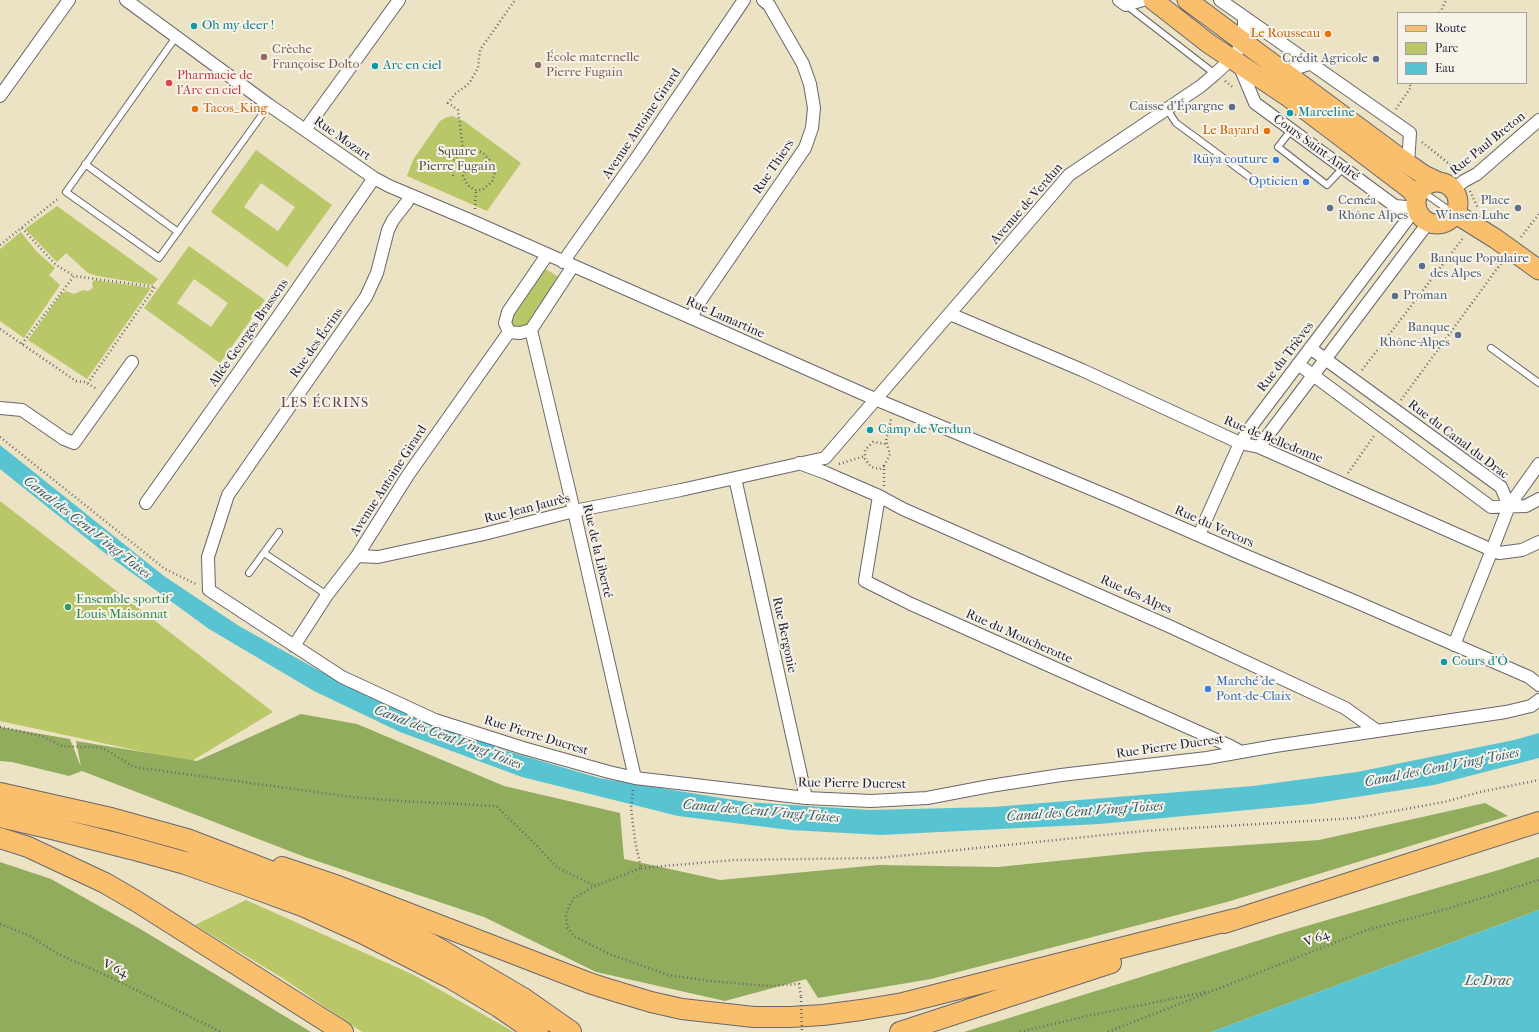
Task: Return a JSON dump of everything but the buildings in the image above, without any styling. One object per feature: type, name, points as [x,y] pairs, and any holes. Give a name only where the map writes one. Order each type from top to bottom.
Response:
[{"type":"highway","points":[[0,794],[111,819],[260,860],[338,886],[592,984],[651,1002],[682,1009],[754,1017],[823,1015],[903,1003],[1236,919]]},
{"type":"highway","points":[[0,816],[124,846],[185,863],[305,906],[362,932],[439,971],[499,1006],[537,1032]]},
{"type":"highway","points":[[900,1032],[1083,973],[1236,919],[1539,822]]},
{"type":"highway","points":[[0,838],[28,847],[105,883],[343,1032]]},
{"type":"highway","points":[[187,840],[288,879],[397,927],[431,945],[523,999],[570,1032]]},
{"type":"main road","name":"Cours Saint-André","points":[[1153,0],[1235,62],[1299,105],[1406,186],[1420,205]]},
{"type":"main road","points":[[1187,0],[1408,164],[1424,175],[1446,185],[1458,201],[1456,214],[1443,224],[1436,225],[1420,205],[1425,185],[1432,182],[1446,185]]},
{"type":"main road","points":[[1456,214],[1496,239],[1539,270]]},
{"type":"street","points":[[0,96],[69,0]]},
{"type":"street","points":[[305,130],[399,0]]},
{"type":"street","name":"Avenue Antoine Girard","points":[[531,330],[568,264],[640,153],[744,0]]},
{"type":"street","name":"Rue Thiers","points":[[691,318],[698,304],[805,148],[812,128],[814,108],[810,84],[803,64],[769,5],[763,0]]},
{"type":"street","points":[[1122,3],[1143,0]]},
{"type":"street","points":[[1220,0],[1410,133],[1408,164]]},
{"type":"street","name":"Rue Mozart","points":[[134,2],[176,37],[269,105],[374,178],[389,186],[568,264]]},
{"type":"street","points":[[1244,18],[1244,43]]},
{"type":"street","name":"Avenue de Verdun","points":[[798,463],[825,458],[1069,175],[1235,62],[1244,43]]},
{"type":"street","name":"Cours Saint-André","points":[[1235,62],[1254,104],[1395,206],[1420,205]]},
{"type":"street","points":[[1284,72],[1312,63]]},
{"type":"street","name":"Rue Paul Breton","points":[[1446,185],[1477,174],[1539,120]]},
{"type":"street","name":"Allée Georges Brassens","points":[[146,503],[285,308],[374,178]]},
{"type":"street","name":"Rue des Écrins","points":[[208,590],[208,557],[228,495],[366,297],[377,273],[388,230],[410,195]]},
{"type":"street","points":[[1259,447],[1325,359],[1420,205]]},
{"type":"street","name":"Rue du Trièves","points":[[1199,535],[1240,443],[1250,428],[1420,205]]},
{"type":"street","points":[[531,330],[520,334],[509,332],[505,323],[508,312],[547,255]]},
{"type":"street","name":"Rue Lamartine","points":[[568,264],[876,399]]},
{"type":"street","name":"Rue de Belledonne","points":[[950,314],[1082,370],[1240,443],[1259,447],[1499,553],[1522,550],[1539,542]]},
{"type":"street","name":"Rue de la Liberté","points":[[531,330],[574,511],[634,781]]},
{"type":"street","name":"Avenue Antoine Girard","points":[[294,646],[327,595],[357,556],[408,475],[509,332]]},
{"type":"street","name":"Rue du Canal du Drac","points":[[1310,348],[1501,487],[1509,506]]},
{"type":"street","points":[[0,408],[22,410],[64,439],[74,443],[132,362]]},
{"type":"street","points":[[1298,364],[1491,507],[1526,506],[1539,499]]},
{"type":"street","name":"Rue du Vercors","points":[[876,399],[1199,535],[1529,677],[1539,685]]},
{"type":"street","name":"Rue Jean Jaurès","points":[[357,556],[378,557],[484,534],[574,511],[735,478],[798,463]]},
{"type":"street","name":"Rue des Alpes","points":[[798,463],[826,473],[881,497],[903,509],[1164,623],[1345,708],[1376,730]]},
{"type":"street","points":[[1454,645],[1509,506],[1539,464]]},
{"type":"street","name":"Rue Bergonie","points":[[735,478],[806,798]]},
{"type":"street","name":"Rue du Moucherotte","points":[[881,497],[865,581],[911,604],[1241,752]]},
{"type":"street","name":"Rue Pierre Ducrest","points":[[208,590],[342,677],[435,720],[523,748],[609,772],[634,781],[806,798],[871,801],[927,798],[1061,775],[1207,758],[1376,730],[1506,712],[1535,703]]},
{"type":"lane","points":[[1122,3],[1216,74]]},
{"type":"lane","points":[[176,37],[66,192],[159,258],[269,105]]},
{"type":"lane","points":[[1167,109],[1176,123],[1259,184]]},
{"type":"lane","points":[[1291,130],[1278,147],[1327,185],[1343,168]]},
{"type":"lane","points":[[85,164],[178,232]]},
{"type":"lane","points":[[1420,205],[1456,214]]},
{"type":"lane","points":[[1491,348],[1539,383]]},
{"type":"lane","points":[[249,573],[279,532]]},
{"type":"lane","points":[[264,553],[327,595]]},
{"type":"path","points":[[463,150],[458,110],[448,103],[455,94],[470,82],[478,68],[480,50],[515,0]]},
{"type":"path","points":[[1440,12],[1446,0]]},
{"type":"path","points":[[1394,113],[1411,86],[1410,84]]},
{"type":"path","points":[[453,176],[453,161],[463,150],[471,148],[488,158],[495,166],[492,182],[482,190],[471,188],[463,176],[468,166],[474,166],[478,170]]},
{"type":"path","points":[[472,221],[476,206],[476,190]]},
{"type":"path","points":[[0,245],[66,192]]},
{"type":"path","points":[[1521,237],[1539,214]]},
{"type":"path","points":[[22,228],[54,264],[74,276],[155,287],[88,383]]},
{"type":"path","points":[[1355,380],[1464,236]]},
{"type":"path","points":[[1394,409],[1503,262]]},
{"type":"path","points":[[22,344],[74,276]]},
{"type":"path","points":[[0,329],[76,381],[88,383],[99,390]]},
{"type":"path","points":[[881,497],[885,474],[884,466],[890,454],[886,442],[893,407]]},
{"type":"path","points":[[1343,484],[1350,470],[1382,426]]},
{"type":"path","points":[[0,437],[165,568],[208,590]]},
{"type":"path","points":[[884,466],[880,469],[871,467],[865,459],[865,450],[873,442],[887,444]]},
{"type":"path","points":[[826,473],[837,465],[865,456]]},
{"type":"path","points":[[0,727],[42,736],[62,746],[102,748],[134,767],[352,797],[496,806],[558,868],[595,886]]},
{"type":"path","points":[[802,1032],[799,984],[768,986],[710,981],[668,975],[608,954],[574,936],[567,927],[566,916],[569,906],[574,898],[595,886],[641,868],[734,860],[879,858],[1144,831],[1356,818],[1444,802],[1480,792],[1539,780]]},
{"type":"path","points":[[634,781],[631,808],[635,841],[641,868]]},
{"type":"path","name":"V 64","points":[[1108,1032],[1367,930],[1453,907],[1539,880]]},
{"type":"path","name":"V 64","points":[[0,924],[30,936],[58,954],[110,977],[221,1032]]},
{"type":"path","points":[[1020,1032],[1092,1015],[1212,991]]},
{"type":"green space","name":"Square Pierre Fugain","points":[[452,116],[464,121],[521,163],[487,211],[407,176],[413,160],[440,121]]},
{"type":"green space","points":[[256,150],[332,205],[287,267],[211,212]],"holes":[[[261,183],[295,207],[278,231],[244,207]]]},
{"type":"green space","points":[[57,206],[158,279],[152,285],[97,276],[88,273],[66,253],[57,262],[25,229]]},
{"type":"green space","points":[[21,232],[36,251],[55,268],[49,275],[60,285],[24,338],[0,321],[0,249]]},
{"type":"green space","points":[[189,246],[265,300],[220,363],[144,308]],"holes":[[[194,279],[228,303],[211,327],[177,303]]]},
{"type":"green space","points":[[544,268],[562,279],[529,327],[513,327],[510,317]]},
{"type":"green space","points":[[95,280],[151,288],[87,379],[28,340],[61,294],[66,291],[74,294],[83,290],[88,291],[93,288],[92,282]]},
{"type":"green space","name":"Ensemble sportif Louis Maisonnat","points":[[0,501],[273,712],[190,762],[0,721]]},
{"type":"green space","points":[[301,714],[357,724],[504,786],[620,813],[624,859],[720,880],[879,865],[998,867],[1144,852],[1319,840],[1485,803],[1508,816],[1227,902],[931,979],[818,998],[806,979],[725,1001],[596,972],[484,917],[305,857],[82,771],[69,776],[12,762],[0,761],[0,727],[70,739],[81,767],[76,741],[197,761]]},
{"type":"green space","points":[[1539,857],[1539,910],[1211,1032],[964,1032],[1279,934]]},
{"type":"green space","points":[[0,862],[51,879],[142,930],[311,1032],[0,1032]]},
{"type":"green space","points":[[246,900],[414,975],[514,1032],[362,1032],[284,979],[195,925]]},
{"type":"water","name":"Canal des Cent Vingt Toises","points":[[0,445],[164,576],[239,626],[336,680],[427,720],[507,751],[599,778],[746,802],[869,810],[993,807],[1253,786],[1357,772],[1514,740],[1539,733],[1539,758],[1434,785],[1311,804],[1100,824],[881,835],[790,830],[678,816],[522,777],[400,732],[314,691],[209,629],[106,554],[0,469]]},
{"type":"water","name":"Le Drac","points":[[1539,910],[1539,1032],[1211,1032]]},
{"type":"place","name":"Oh my deer !","points":[[194,26]]},
{"type":"place","name":"Le Rousseau","points":[[1328,34]]},
{"type":"place","name":"Crèche Françoise Dolto","points":[[264,57]]},
{"type":"place","name":"Crédit Agricole","points":[[1376,59]]},
{"type":"place","name":"École maternelle Pierre Fugain","points":[[538,65]]},
{"type":"place","name":"Arc en ciel","points":[[375,66]]},
{"type":"place","name":"Pharmacie de l'Arc en ciel","points":[[169,83]]},
{"type":"place","name":"Caisse d'Épargne","points":[[1232,107]]},
{"type":"place","name":"Tacos_King","points":[[195,109]]},
{"type":"place","name":"Marceline","points":[[1290,113]]},
{"type":"place","name":"Le Bayard","points":[[1267,131]]},
{"type":"place","name":"Rüya couture","points":[[1276,160]]},
{"type":"place","name":"Opticien","points":[[1306,182]]},
{"type":"place","name":"Ceméa Rhône Alpes","points":[[1330,208]]},
{"type":"place","name":"Place Winsen Luhe","points":[[1518,208]]},
{"type":"place","name":"Banque Populaire des Alpes","points":[[1422,266]]},
{"type":"place","name":"Proman","points":[[1395,296]]},
{"type":"place","name":"Banque Rhône-Alpes","points":[[1458,335]]},
{"type":"place","name":"Camp de Verdun","points":[[870,430]]},
{"type":"place","name":"Ensemble sportif Louis Maisonnat","points":[[68,607]]},
{"type":"place","name":"Cours d'Ô","points":[[1444,662]]},
{"type":"place","name":"Marché de Pont-de-Claix","points":[[1208,689]]},
{"type":"district","name":"LES ÉCRINS","points":[[325,404]]}]
